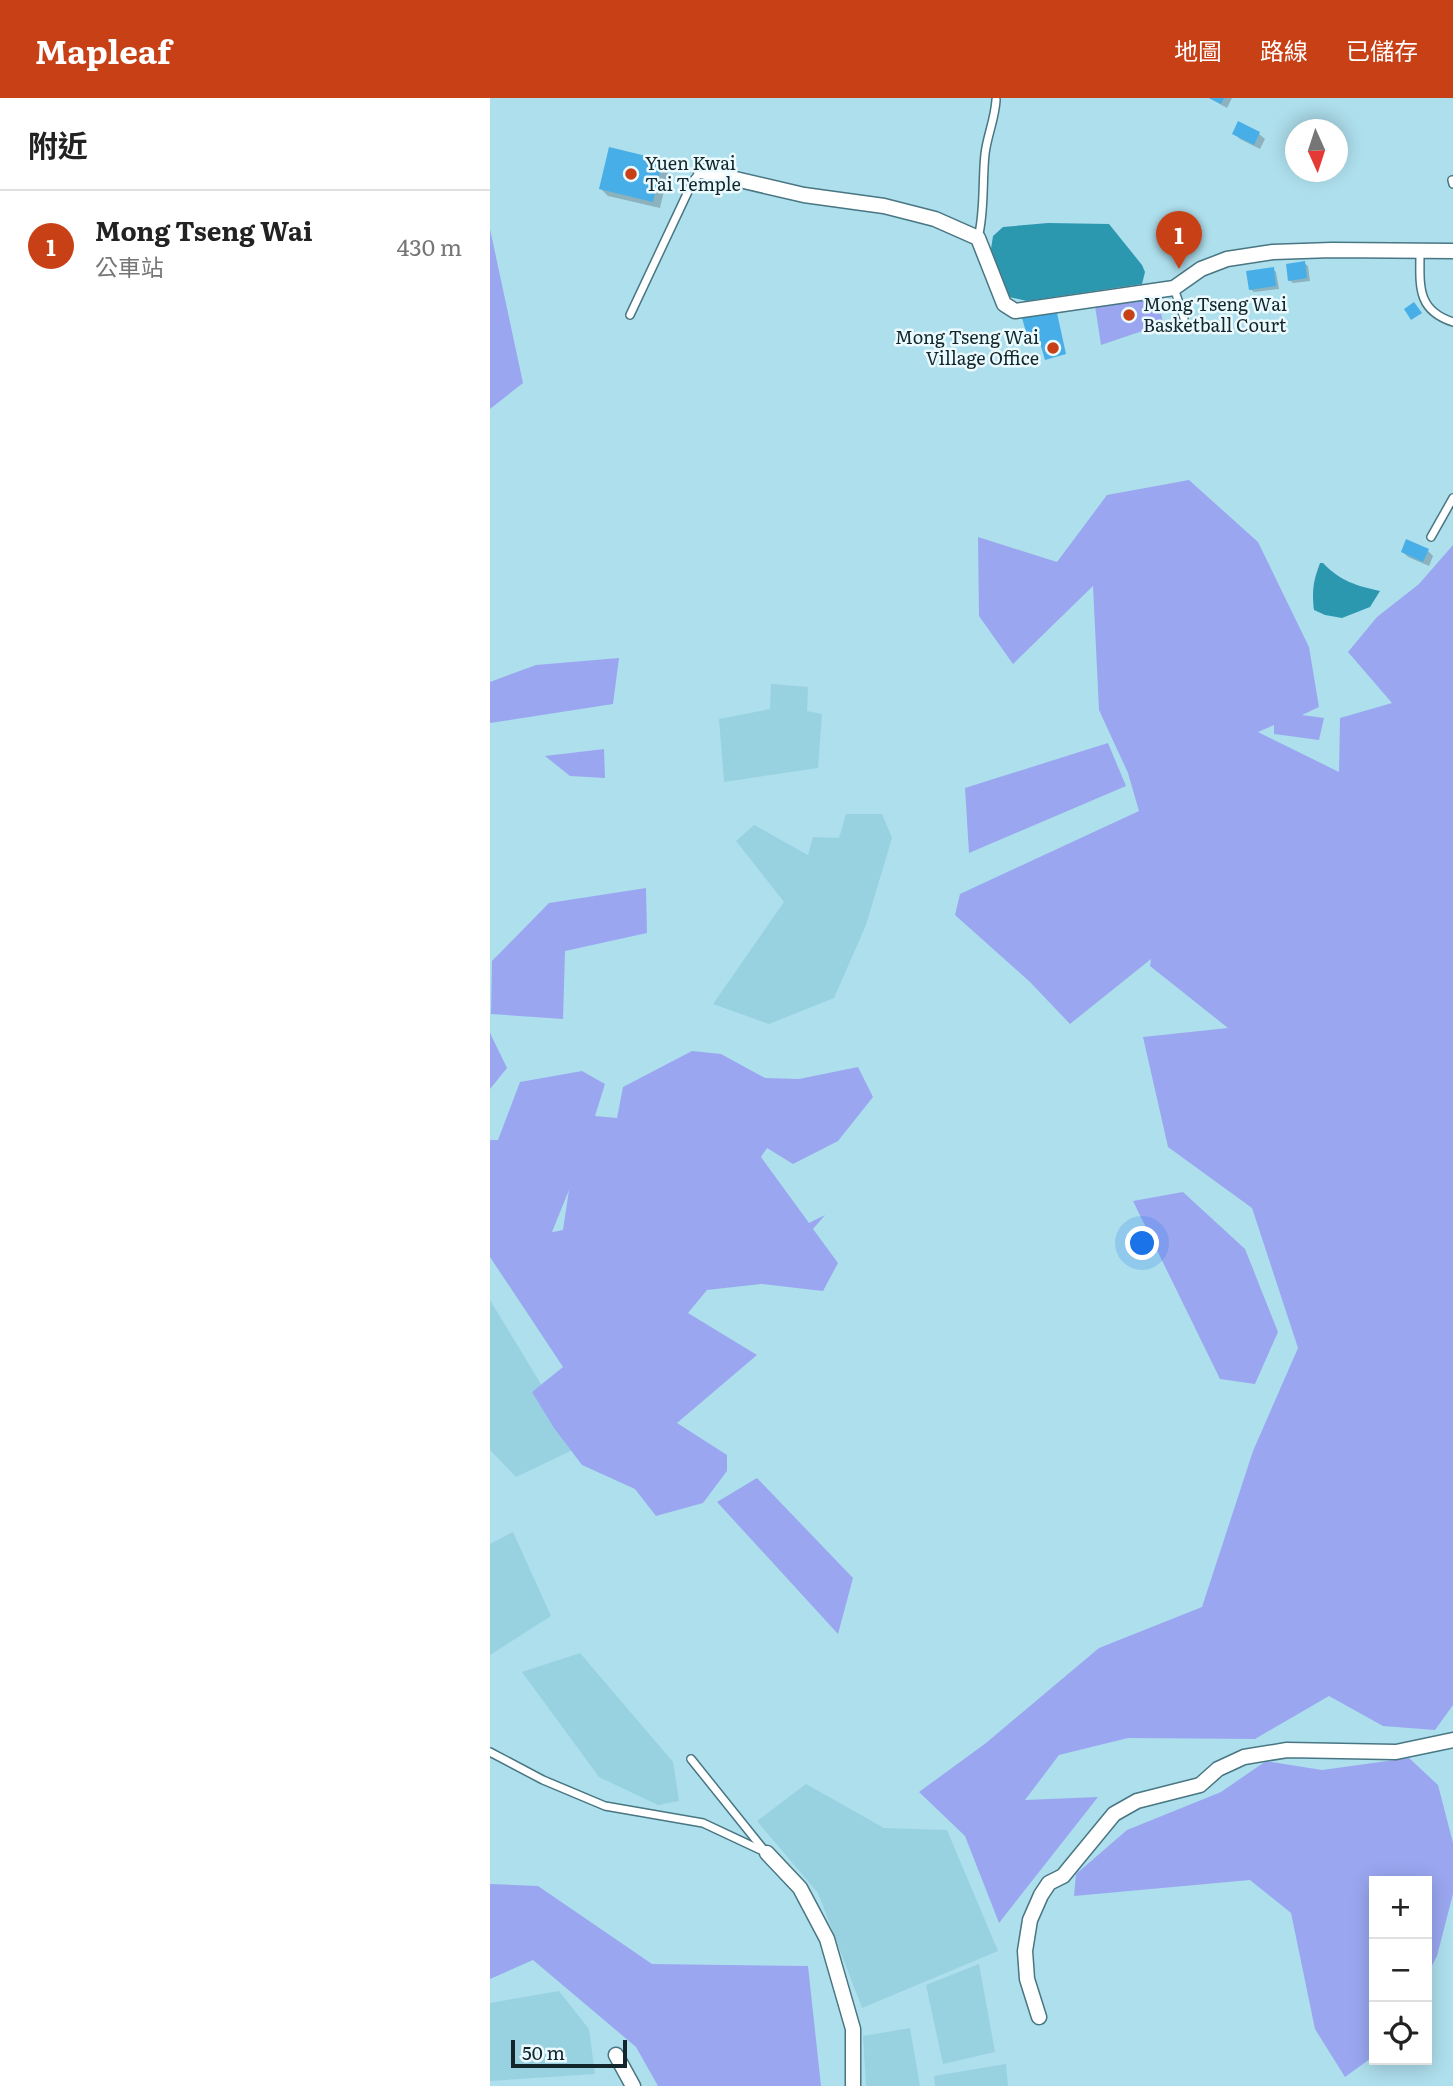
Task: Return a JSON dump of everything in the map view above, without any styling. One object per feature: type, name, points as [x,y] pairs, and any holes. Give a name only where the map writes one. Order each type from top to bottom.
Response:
[{"type":"street","points":[[701,171],[804,195],[884,206],[935,219],[978,238],[1004,304],[1015,311],[1174,288],[1201,270],[1227,259],[1273,252],[1453,251]]},
{"type":"street","points":[[1039,2017],[1027,1979],[1024,1951],[1030,1920],[1049,1884],[1063,1876],[1114,1814],[1137,1801],[1200,1785],[1218,1769],[1244,1756],[1287,1750],[1396,1752],[1453,1740]]},
{"type":"street","points":[[767,1853],[800,1888],[827,1939],[853,2029],[853,2086]]},
{"type":"street","points":[[616,2055],[633,2086]]},
{"type":"lane","points":[[978,238],[983,220],[985,151],[996,113],[996,100]]},
{"type":"lane","points":[[630,315],[693,181],[701,171]]},
{"type":"lane","points":[[1420,252],[1420,288],[1423,298],[1431,310],[1453,322]]},
{"type":"lane","points":[[1174,288],[1184,318]]},
{"type":"lane","points":[[1431,537],[1453,498]]},
{"type":"lane","points":[[490,1752],[543,1780],[605,1805],[703,1823],[767,1853]]},
{"type":"lane","points":[[691,1759],[767,1853]]},
{"type":"shaded area","points":[[1048,223],[1109,224],[1142,265],[1145,272],[1142,284],[1027,301],[1009,297],[991,249],[993,236],[1003,227]]},
{"type":"shaded area","points":[[490,229],[523,383],[490,409]]},
{"type":"shaded area","name":"Mong Tseng Wai Basketball Court","points":[[1158,295],[1163,324],[1101,345],[1095,306]]},
{"type":"shaded area","points":[[1189,480],[1258,542],[1309,647],[1319,707],[1302,715],[1324,718],[1319,740],[1274,734],[1274,725],[1258,732],[1339,772],[1340,718],[1392,703],[1348,652],[1377,617],[1419,584],[1453,545],[1453,1705],[1435,1730],[1383,1726],[1329,1696],[1255,1739],[1128,1738],[1059,1755],[1025,1800],[1098,1797],[999,1923],[965,1836],[919,1792],[986,1743],[1099,1648],[1202,1607],[1253,1451],[1298,1348],[1252,1208],[1168,1147],[1143,1037],[1228,1028],[1150,966],[1151,959],[1070,1024],[1030,982],[955,915],[960,894],[1139,811],[1128,773],[1099,710],[1093,586],[1013,664],[979,616],[978,537],[1057,562],[1107,495]]},
{"type":"shaded area","points":[[1320,563],[1349,582],[1380,591],[1370,607],[1342,618],[1314,610],[1314,586]]},
{"type":"shaded area","points":[[619,658],[613,704],[490,723],[490,682],[536,665]]},
{"type":"shaded area","points":[[771,684],[808,687],[807,711],[822,714],[818,768],[724,782],[719,719],[770,709]]},
{"type":"shaded area","points":[[1108,743],[1126,786],[969,853],[965,788]]},
{"type":"shaded area","points":[[604,749],[605,778],[570,776],[545,756]]},
{"type":"shaded area","points":[[846,814],[882,814],[892,838],[866,925],[834,998],[769,1024],[713,1004],[784,902],[736,841],[754,825],[808,855],[813,837],[839,838]]},
{"type":"shaded area","points":[[646,888],[647,933],[565,951],[563,1019],[491,1014],[492,961],[549,903]]},
{"type":"shaded area","points":[[490,1033],[507,1068],[490,1089]]},
{"type":"shaded area","points":[[692,1051],[721,1054],[765,1078],[799,1079],[858,1067],[873,1097],[838,1141],[793,1164],[767,1148],[761,1157],[809,1223],[825,1215],[813,1229],[838,1263],[823,1291],[761,1284],[707,1290],[688,1313],[757,1355],[677,1423],[727,1455],[727,1471],[703,1503],[656,1516],[635,1489],[582,1465],[554,1428],[532,1392],[563,1367],[490,1257],[490,1140],[498,1140],[520,1082],[582,1071],[605,1084],[595,1116],[617,1118],[623,1087]],"holes":[[[569,1190],[563,1230],[552,1232]]]},
{"type":"shaded area","points":[[1183,1192],[1245,1249],[1278,1332],[1255,1384],[1220,1379],[1133,1201]]},
{"type":"shaded area","points":[[490,1300],[579,1447],[516,1477],[490,1450]]},
{"type":"shaded area","points":[[757,1478],[853,1578],[838,1634],[717,1502]]},
{"type":"shaded area","points":[[513,1532],[551,1616],[490,1655],[490,1544]]},
{"type":"shaded area","points":[[580,1653],[673,1762],[679,1801],[658,1805],[599,1777],[522,1672]]},
{"type":"shaded area","points":[[1409,1758],[1438,1785],[1453,1843],[1453,1894],[1437,1956],[1432,1966],[1432,1876],[1369,1876],[1369,2060],[1345,2077],[1315,2029],[1291,1913],[1250,1880],[1074,1896],[1076,1874],[1127,1830],[1221,1792],[1266,1761],[1322,1770]]},
{"type":"shaded area","points":[[806,1784],[884,1828],[947,1830],[998,1951],[862,2008],[818,1893],[757,1821]]},
{"type":"shaded area","points":[[490,1884],[538,1886],[652,1964],[808,1966],[821,2086],[658,2086],[636,2047],[533,1960],[490,1979]]},
{"type":"shaded area","points":[[979,1964],[995,2052],[943,2064],[926,1985]]},
{"type":"shaded area","points":[[559,1991],[589,2029],[595,2074],[490,2081],[490,2003]]},
{"type":"shaded area","points":[[910,2028],[920,2086],[866,2086],[863,2036]]},
{"type":"shaded area","points":[[1006,2064],[1008,2086],[935,2086],[934,2076]]},
{"type":"building","points":[[1209,98],[1224,98],[1221,104]]},
{"type":"building","points":[[1238,121],[1260,132],[1254,145],[1232,134]]},
{"type":"building","name":"Yuen Kwai Tai Temple","points":[[609,147],[663,160],[653,202],[599,189]]},
{"type":"building","points":[[1305,261],[1307,278],[1288,281],[1286,264]]},
{"type":"building","points":[[1274,267],[1276,286],[1249,290],[1246,271]]},
{"type":"building","points":[[1414,302],[1422,313],[1411,320],[1404,309]]},
{"type":"building","points":[[1057,313],[1066,354],[1045,360],[1040,343],[1030,346],[1022,318]]},
{"type":"building","points":[[1406,539],[1429,549],[1423,562],[1401,552]]},
{"type":"place","name":"Yuen Kwai Tai Temple","points":[[631,174]]},
{"type":"place","name":"Mong Tseng Wai","points":[[1179,269]]},
{"type":"place","name":"Mong Tseng Wai Basketball Court","points":[[1129,315]]},
{"type":"place","name":"Mong Tseng Wai Village Office","points":[[1053,348]]}]
